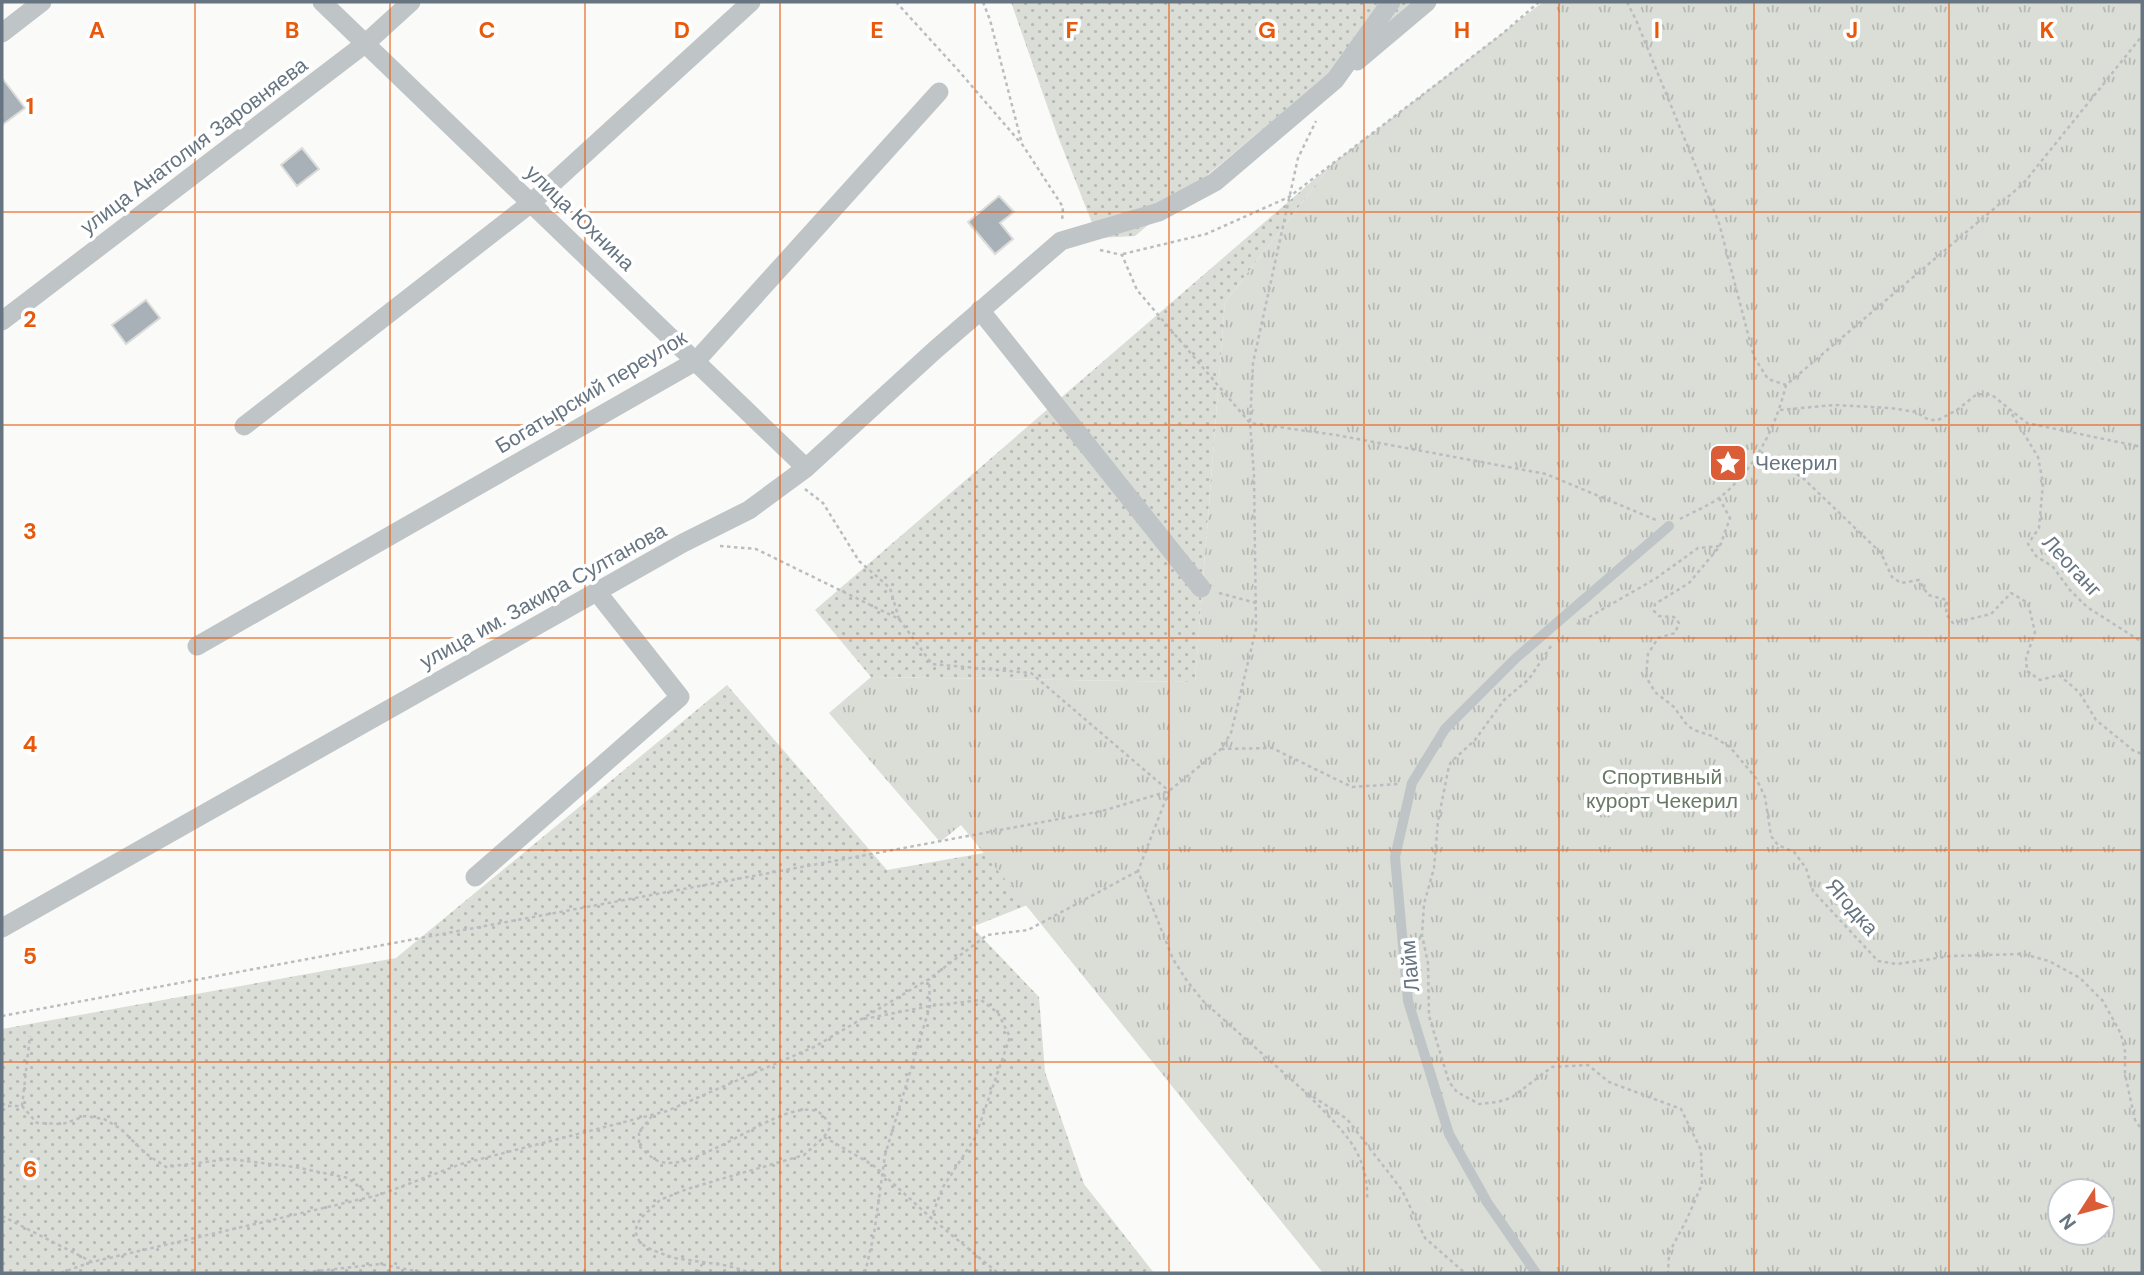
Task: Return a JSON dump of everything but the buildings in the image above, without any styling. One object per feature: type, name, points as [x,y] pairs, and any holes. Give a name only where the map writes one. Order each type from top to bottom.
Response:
[{"type":"street","points":[[2,33],[42,2]]},
{"type":"street","name":"улица Юхнина","points":[[322,2],[696,361],[799,473]]},
{"type":"street","name":"улица Анатолия Заровняева","points":[[2,321],[366,43],[411,2]]},
{"type":"street","points":[[244,426],[531,203],[751,2]]},
{"type":"street","points":[[1335,80],[1391,2]]},
{"type":"street","points":[[1335,80],[1427,2]]},
{"type":"street","name":"улица им. Закира Султанова","points":[[2,928],[683,543],[749,510],[799,473],[1061,241],[1159,212],[1215,182],[1335,80]]},
{"type":"street","name":"Богатырский переулок","points":[[197,646],[696,361],[939,92]]},
{"type":"street","points":[[980,310],[1201,588]]},
{"type":"street","points":[[475,877],[680,697],[597,592]]},
{"type":"lane","points":[[1536,1273],[1487,1202],[1449,1135],[1408,1001],[1395,857],[1412,783],[1445,729],[1516,658],[1669,526]]},
{"type":"path","points":[[896,2],[1021,144]]},
{"type":"path","points":[[1122,255],[1206,234],[1289,197],[1502,34],[1539,2]]},
{"type":"path","points":[[1627,2],[1719,223],[1754,357],[1768,379],[1786,385]]},
{"type":"path","points":[[1250,423],[1336,435],[1546,474],[1669,526],[1718,498],[1740,478],[1760,451],[1780,410],[1786,385],[2023,184],[2142,36]]},
{"type":"path","points":[[2,1016],[1088,814],[1169,791],[1220,749],[1231,733],[1256,629],[1254,475],[1250,423],[1253,363],[1298,158],[1319,113]]},
{"type":"path","points":[[1780,410],[1834,405],[1890,408],[1916,412],[1929,420],[1938,420],[1957,410],[1977,394],[1992,395],[2027,423],[2142,447]]},
{"type":"path","name":"Леоганг","points":[[2010,411],[2038,457],[2043,483],[2039,528],[2028,544],[2036,556],[2053,566],[2070,590],[2087,607],[2142,642]]},
{"type":"path","points":[[1760,451],[1803,478],[1881,553],[1892,577],[1901,583],[1919,580],[1928,595],[1947,600],[1946,614],[1952,623],[1991,614],[2011,593],[2028,603],[2035,632],[2026,658],[2027,671],[2040,680],[2059,675],[2079,692],[2096,720],[2134,751],[2142,754]]},
{"type":"path","points":[[799,473],[824,503],[859,561],[890,588],[899,619],[932,664],[1031,673],[1169,791]]},
{"type":"path","points":[[1569,629],[1655,579],[1698,548],[1720,546],[1730,518],[1718,498]]},
{"type":"path","points":[[720,546],[757,550],[899,619]]},
{"type":"path","name":"Ягодка","points":[[1720,546],[1689,583],[1655,604],[1656,614],[1674,617],[1679,624],[1675,633],[1658,638],[1648,654],[1646,677],[1655,692],[1674,707],[1687,725],[1730,747],[1756,778],[1765,797],[1771,836],[1778,845],[1794,852],[1806,868],[1813,891],[1878,961],[1897,964],[1951,956],[2023,954],[2049,961],[2080,978],[2103,1001],[2121,1034],[2125,1051],[2125,1074],[2135,1120],[2142,1130]]},
{"type":"path","points":[[1201,588],[1256,603]]},
{"type":"path","name":"Лайм","points":[[1551,647],[1529,679],[1504,700],[1475,740],[1449,766],[1437,821],[1434,868],[1424,904],[1422,934],[1428,963],[1429,1016],[1449,1082],[1457,1092],[1479,1104],[1511,1098],[1552,1067],[1588,1065],[1609,1082],[1681,1109],[1701,1150],[1702,1184],[1669,1252],[1668,1273]]},
{"type":"path","points":[[1220,749],[1272,748],[1352,787],[1412,783]]},
{"type":"path","points":[[61,1273],[92,1262],[372,1197],[461,1164],[652,1116],[816,1046],[929,979],[987,935],[1028,930],[1138,871],[1169,791]]},
{"type":"path","points":[[1138,871],[1173,959],[1187,981],[1204,1002],[1303,1090],[1346,1134],[1361,1159],[1368,1183],[1367,1200]]},
{"type":"path","points":[[865,1273],[874,1234],[885,1155],[930,1006],[929,979]]},
{"type":"path","points":[[860,1020],[930,1006],[981,1000],[998,1013],[1010,1037],[975,1138],[943,1187],[931,1218]]},
{"type":"path","points":[[30,1035],[22,1105],[37,1123],[63,1124],[85,1116],[104,1119],[121,1129],[145,1153],[166,1167],[229,1159],[295,1167],[348,1178],[372,1197]]},
{"type":"path","points":[[1303,1090],[1348,1119],[1402,1190],[1425,1238],[1465,1273]]},
{"type":"path","points":[[2,1103],[22,1105]]},
{"type":"path","points":[[652,1116],[639,1132],[639,1146],[658,1161],[682,1162],[800,1109],[819,1113],[831,1126],[824,1137],[804,1155],[687,1189],[660,1200],[640,1219],[635,1231],[640,1243],[652,1250],[674,1258],[729,1266],[752,1273]]},
{"type":"path","points":[[824,1137],[873,1166],[998,1273]]},
{"type":"path","points":[[2,1216],[92,1262]]},
{"type":"path","points":[[698,1273],[703,1262]]},
{"type":"path","points":[[299,1273],[380,1264],[425,1273]]},
{"type":"green space","points":[[1011,2],[1414,2],[1135,236],[1098,238],[1057,134]]},
{"type":"green space","name":"Спортивный курорт Чекерил","points":[[1543,2],[2142,2],[2142,1273],[1323,1273],[961,825],[940,842],[829,713],[871,677],[1195,682],[1225,302],[1332,164]]},
{"type":"green space","points":[[1332,164],[1225,302],[1195,682],[871,677],[815,610]]},
{"type":"green space","points":[[727,685],[887,870],[1091,834],[1111,872],[972,927],[1039,997],[1045,1072],[1084,1184],[1154,1273],[2,1273],[2,1029],[396,958]]},
{"type":"place","name":"Чекерил","points":[[1728,463]]}]
